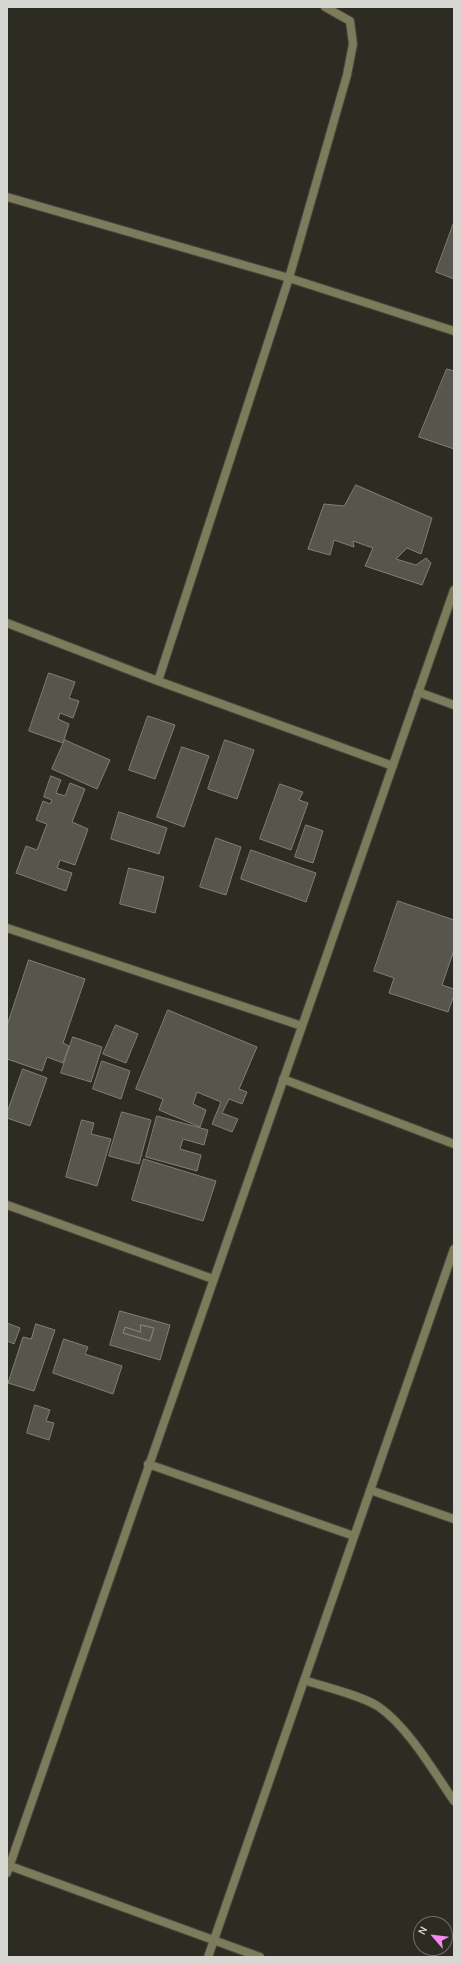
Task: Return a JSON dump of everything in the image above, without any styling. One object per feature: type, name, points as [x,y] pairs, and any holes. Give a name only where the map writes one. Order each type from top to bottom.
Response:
[{"type":"street","points":[[158,681],[289,278],[347,75],[353,44],[350,21],[325,7]]},
{"type":"street","points":[[7,197],[289,278],[454,331]]},
{"type":"street","points":[[260,1957],[8,1870],[148,1464],[454,590]]},
{"type":"street","points":[[7,623],[158,681],[392,766]]},
{"type":"street","points":[[418,692],[454,705]]},
{"type":"street","points":[[7,928],[302,1026]]},
{"type":"street","points":[[283,1079],[454,1144]]},
{"type":"street","points":[[7,1205],[213,1279]]},
{"type":"street","points":[[208,1957],[454,1249]]},
{"type":"street","points":[[148,1464],[354,1536]]},
{"type":"street","points":[[370,1490],[454,1519]]},
{"type":"street","points":[[304,1680],[353,1696],[379,1707],[400,1726],[454,1800]]},
{"type":"building","points":[[454,222],[454,279],[436,272]]},
{"type":"building","points":[[447,369],[454,371],[454,449],[419,437]]},
{"type":"building","points":[[356,485],[432,518],[421,554],[407,548],[396,559],[416,565],[426,558],[431,563],[422,585],[365,566],[373,548],[353,541],[354,547],[334,540],[330,555],[308,549],[324,504],[344,506]]},
{"type":"building","points":[[49,673],[75,682],[69,698],[79,701],[73,718],[60,713],[58,719],[69,724],[63,743],[29,731]]},
{"type":"building","points":[[148,716],[175,725],[155,779],[129,770]]},
{"type":"building","points":[[65,740],[110,760],[97,789],[52,769]]},
{"type":"building","points":[[225,740],[254,750],[237,799],[208,789]]},
{"type":"building","points":[[182,747],[209,756],[184,827],[157,817]]},
{"type":"building","points":[[51,776],[61,780],[56,793],[65,796],[70,783],[85,789],[72,822],[88,829],[75,865],[60,860],[57,868],[72,873],[66,891],[16,873],[26,846],[37,850],[47,824],[36,820],[43,801],[50,804],[52,800],[44,797]]},
{"type":"building","points":[[280,784],[303,792],[299,800],[308,803],[291,850],[260,839]]},
{"type":"building","points":[[119,812],[167,828],[159,854],[111,839]]},
{"type":"building","points":[[306,825],[323,831],[313,863],[295,857]]},
{"type":"building","points":[[216,838],[241,847],[226,895],[200,887]]},
{"type":"building","points":[[251,850],[316,873],[306,902],[241,879]]},
{"type":"building","points":[[129,868],[164,877],[155,913],[120,904]]},
{"type":"building","points":[[398,901],[454,920],[454,950],[442,985],[454,989],[454,995],[448,1012],[389,993],[394,978],[374,971]]},
{"type":"building","points":[[29,960],[85,979],[63,1043],[69,1046],[63,1063],[47,1057],[42,1071],[7,1059],[7,1026]]},
{"type":"building","points":[[168,1010],[257,1047],[239,1089],[247,1092],[242,1104],[229,1099],[222,1113],[238,1119],[232,1132],[212,1124],[221,1102],[197,1092],[193,1104],[206,1110],[200,1127],[159,1110],[163,1099],[136,1089]]},
{"type":"building","points":[[116,1025],[138,1034],[126,1063],[103,1054]]},
{"type":"building","points":[[73,1037],[102,1047],[91,1082],[61,1073]]},
{"type":"building","points":[[102,1061],[130,1071],[121,1099],[93,1089]]},
{"type":"building","points":[[23,1069],[47,1078],[30,1126],[7,1118],[7,1113]]},
{"type":"building","points":[[122,1112],[151,1120],[139,1164],[109,1156]]},
{"type":"building","points":[[157,1116],[208,1130],[204,1145],[183,1139],[180,1149],[201,1155],[197,1171],[146,1157]]},
{"type":"building","points":[[82,1120],[94,1123],[91,1134],[111,1139],[97,1186],[66,1177]]},
{"type":"building","points":[[144,1159],[216,1181],[203,1221],[132,1200]]},
{"type":"building","points":[[120,1311],[170,1325],[160,1360],[110,1345]],"holes":[[[141,1325],[154,1328],[150,1341],[123,1333],[125,1327],[140,1332]]]},
{"type":"building","points":[[7,1323],[20,1328],[14,1344],[7,1341]]},
{"type":"building","points":[[36,1324],[55,1330],[34,1391],[8,1383],[23,1337],[31,1339]]},
{"type":"building","points":[[141,1325],[154,1328],[150,1341],[123,1333],[125,1327],[140,1332]]},
{"type":"building","points":[[64,1339],[88,1347],[85,1354],[122,1366],[113,1394],[53,1373]]},
{"type":"building","points":[[35,1405],[50,1410],[46,1421],[54,1423],[49,1440],[27,1433]]}]
